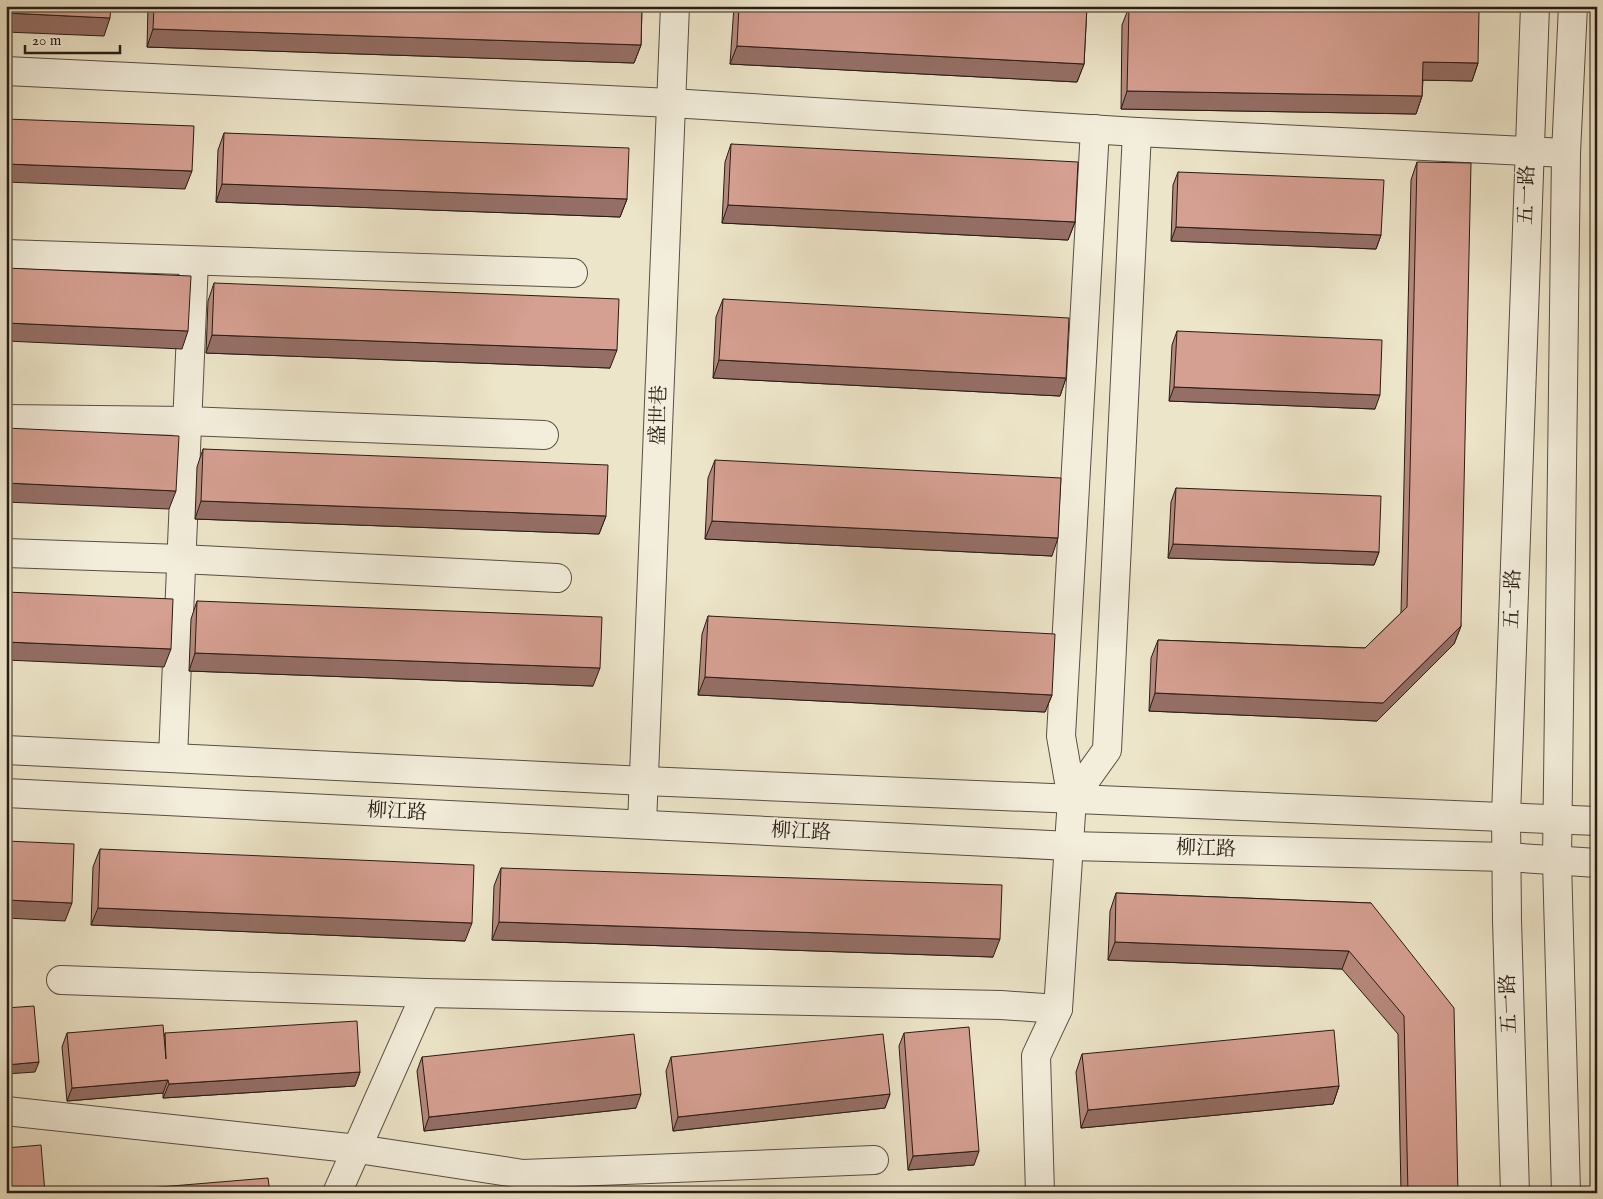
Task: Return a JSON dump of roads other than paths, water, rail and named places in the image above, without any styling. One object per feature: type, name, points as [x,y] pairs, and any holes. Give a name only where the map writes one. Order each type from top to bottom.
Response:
[{"type":"street","name":"盛世巷","points":[[642,824],[676,6]]},
{"type":"street","name":"五一路","points":[[1515,1193],[1506,816],[1528,151],[1535,6]]},
{"type":"street","name":"五一路","points":[[1566,1193],[1557,860],[1566,153],[1573,6]]},
{"type":"street","points":[[6,71],[671,103],[1136,132],[1566,153]]},
{"type":"street","points":[[1040,1193],[1036,1056],[1058,1009],[1072,799],[1061,736],[1095,129]]},
{"type":"street","points":[[1072,799],[1107,750],[1136,132]]},
{"type":"street","points":[[6,254],[573,273]]},
{"type":"street","points":[[173,757],[194,261]]},
{"type":"street","points":[[6,419],[187,421],[544,435]]},
{"type":"street","points":[[6,553],[181,559],[557,578]]},
{"type":"street","points":[[6,750],[645,781],[1597,821]]},
{"type":"street","name":"柳江路","points":[[6,793],[1069,846],[1506,857],[1597,863]]},
{"type":"street","points":[[61,980],[426,993],[982,1005],[1058,1009]]},
{"type":"street","points":[[337,1193],[426,993]]},
{"type":"street","points":[[6,1111],[358,1149],[524,1174],[874,1160]]}]
